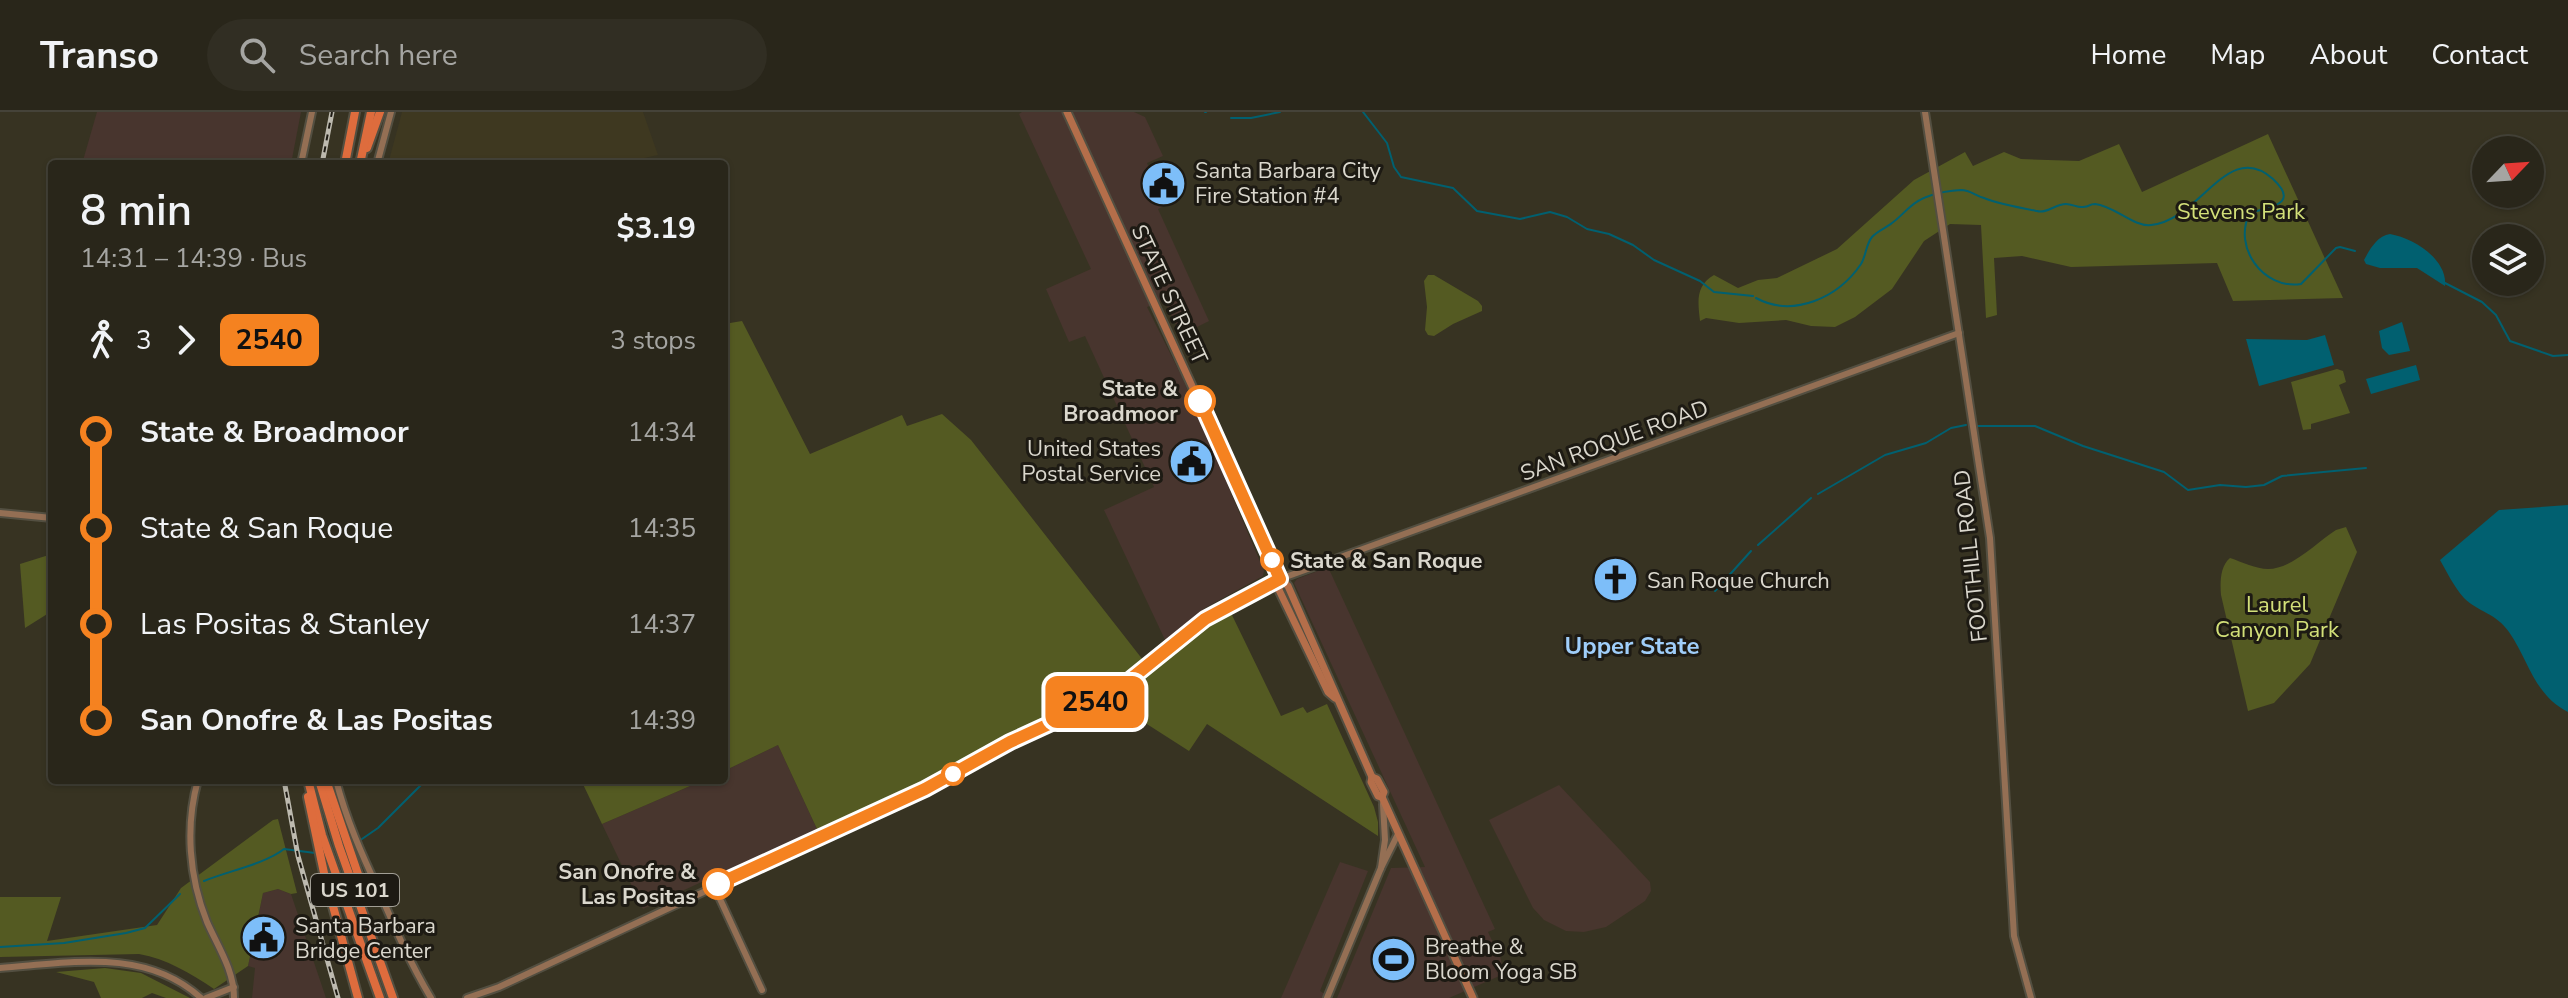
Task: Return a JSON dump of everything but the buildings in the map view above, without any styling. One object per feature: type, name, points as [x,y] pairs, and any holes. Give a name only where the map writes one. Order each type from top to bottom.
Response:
[{"type":"highway","points":[[346,160],[355,112]]},
{"type":"highway","points":[[361,160],[371,112]]},
{"type":"highway","points":[[362,160],[380,112]]},
{"type":"highway","points":[[307,784],[309,813],[358,998]]},
{"type":"highway","name":"US 101","points":[[308,784],[322,835],[380,998]]},
{"type":"highway","name":"US 101","points":[[320,784],[393,998]]},
{"type":"highway","points":[[327,784],[361,883],[371,897],[382,900]]},
{"type":"main road","points":[[302,160],[312,112]]},
{"type":"main road","points":[[378,160],[391,112]]},
{"type":"main road","name":"STATE STREET","points":[[1067,112],[1280,579],[1279,590],[1328,692],[1336,699],[1372,777],[1377,779],[1384,792],[1383,798],[1398,834],[1473,998]]},
{"type":"main road","name":"FOOTHILL ROAD","points":[[1925,112],[1990,538],[2014,936],[2031,998]]},
{"type":"main road","name":"SAN ROQUE ROAD","points":[[467,998],[499,987],[925,789],[1010,742],[1097,702],[1212,615],[1280,579],[1959,333]]},
{"type":"main road","points":[[0,513],[48,518]]},
{"type":"main road","points":[[197,784],[191,817],[192,865],[202,909],[230,971],[234,998]]},
{"type":"main road","points":[[337,784],[357,842],[404,951],[431,998]]},
{"type":"main road","points":[[1381,868],[1385,840],[1383,798]]},
{"type":"main road","points":[[1327,998],[1398,834]]},
{"type":"main road","points":[[1389,856],[1406,852]]},
{"type":"main road","points":[[714,886],[762,990]]},
{"type":"main road","points":[[0,968],[90,961],[130,963],[164,974],[204,998],[234,987]]},
{"type":"shaded area","points":[[97,112],[301,112],[292,160],[83,160]]},
{"type":"shaded area","points":[[402,112],[643,112],[658,155],[635,160],[389,160]]},
{"type":"shaded area","points":[[1134,112],[1145,117],[1163,156],[1147,163],[1166,205],[1158,209],[1209,321],[1181,335],[1164,300],[1147,307],[1182,377],[1264,571],[1263,576],[1205,608],[1166,642],[1104,510],[1154,487],[1085,336],[1069,342],[1046,289],[1091,269],[1019,114]]},
{"type":"shaded area","points":[[1328,567],[1495,929],[1488,932],[1499,951],[1504,974],[1449,998],[1337,998],[1391,868],[1425,867],[1294,583]]},
{"type":"shaded area","points":[[778,745],[817,829],[643,909],[602,824],[695,784],[728,784],[728,769]]},
{"type":"shaded area","points":[[1559,785],[1650,882],[1651,891],[1645,901],[1606,927],[1584,932],[1566,931],[1544,920],[1533,908],[1489,820]]},
{"type":"shaded area","points":[[1340,862],[1368,871],[1320,991],[1331,998],[1281,998]]},
{"type":"shaded area","points":[[278,889],[291,894],[326,998],[252,998],[255,968],[248,966],[263,893]]},
{"type":"green space","name":"Stevens Park","points":[[2268,134],[2343,298],[2233,301],[2217,263],[2071,267],[2022,256],[1994,258],[1997,315],[1986,318],[1981,225],[1950,224],[1924,241],[1892,289],[1855,317],[1835,327],[1811,326],[1786,320],[1739,323],[1706,318],[1700,321],[1701,289],[1714,275],[1738,288],[1758,280],[1777,278],[1837,249],[1914,180],[1965,152],[1973,166],[2004,152],[2021,159],[2079,161],[2119,144],[2142,192]]},
{"type":"green space","points":[[1428,275],[1434,275],[1478,301],[1482,311],[1434,336],[1428,335],[1425,330],[1427,307],[1424,281]]},
{"type":"green space","points":[[742,321],[810,454],[902,415],[907,426],[942,414],[971,440],[1143,660],[1102,690],[985,746],[931,779],[817,829],[778,745],[728,769],[728,323]]},
{"type":"green space","points":[[2337,369],[2343,371],[2346,382],[2339,385],[2350,413],[2311,424],[2311,429],[2303,430],[2291,382]]},
{"type":"green space","name":"Laurel Canyon Park","points":[[2346,527],[2357,552],[2310,664],[2274,703],[2248,711],[2221,595],[2224,565],[2230,558],[2259,568],[2277,568],[2295,560],[2336,530]]},
{"type":"green space","points":[[48,555],[48,614],[25,628],[20,564]]},
{"type":"green space","points":[[1230,611],[1281,716],[1303,707],[1307,713],[1327,704],[1374,807],[1378,836],[1207,724],[1189,751],[1114,703]]},
{"type":"green space","points":[[583,784],[695,784],[602,824]]},
{"type":"green space","points":[[278,819],[297,893],[278,889],[263,893],[248,966],[214,989],[178,967],[139,954],[0,957],[0,897],[61,897],[47,941],[157,925],[181,888]]},
{"type":"green space","points":[[105,968],[141,973],[190,998],[166,998],[152,993],[142,998],[101,998],[94,982],[56,972]]},
{"type":"water","points":[[2390,234],[2409,240],[2428,252],[2441,267],[2445,286],[2417,268],[2380,268],[2366,264],[2364,260],[2374,244]]},
{"type":"water","points":[[2402,322],[2410,351],[2389,355],[2382,348],[2379,331]]},
{"type":"water","points":[[2325,335],[2334,365],[2259,386],[2246,339],[2307,340]]},
{"type":"water","points":[[2416,365],[2420,380],[2371,394],[2366,379]]},
{"type":"water","points":[[2568,505],[2568,712],[2540,687],[2504,626],[2464,598],[2440,560],[2499,510]]},
{"type":"waterway","points":[[1231,118],[1251,118],[1280,112]]},
{"type":"waterway","points":[[1363,112],[1387,143],[1394,167],[1401,177],[1453,188],[1477,211],[1520,219],[1550,212],[1567,217],[1587,229],[1609,234],[1633,245],[1654,260],[1700,281],[1714,292],[1753,296]]},
{"type":"waterway","points":[[1756,298],[1785,306],[1799,305],[1827,295],[1861,264],[1876,233],[1921,199],[1961,190],[2041,212],[2062,204],[2081,207],[2095,204],[2110,208],[2137,223],[2151,225],[2169,220],[2185,210],[2228,174],[2242,168],[2257,169],[2273,179],[2284,194],[2279,204],[2250,213],[2245,226],[2248,252],[2263,273],[2287,284],[2301,284],[2336,248],[2355,251]]},
{"type":"waterway","points":[[2445,283],[2482,302],[2496,315],[2510,341],[2553,356],[2568,355]]},
{"type":"waterway","points":[[1818,494],[1885,455],[1926,443],[1951,428],[1966,425]]},
{"type":"waterway","points":[[1977,426],[2035,426],[2083,446],[2164,472],[2188,490],[2220,485],[2264,485],[2282,476],[2366,468]]},
{"type":"waterway","points":[[1758,545],[1811,498]]},
{"type":"waterway","points":[[1715,591],[1751,551]]},
{"type":"waterway","points":[[359,841],[378,828],[422,784]]},
{"type":"waterway","points":[[204,881],[257,863],[284,849],[315,853]]},
{"type":"waterway","points":[[0,947],[64,943],[145,928],[180,894]]},
{"type":"railway","points":[[323,160],[332,112]]},
{"type":"railway","points":[[285,784],[298,856],[338,998]]},
{"type":"bus line","name":"2540","points":[[718,884],[925,789],[1010,742],[1097,702],[1122,686],[1205,619],[1280,579],[1200,401]]},
{"type":"place","name":"Santa Barbara City Fire Station #4","points":[[1164,183]]},
{"type":"place","name":"State & Broadmoor","points":[[1200,401]]},
{"type":"place","name":"United States Postal Service","points":[[1192,461]]},
{"type":"place","name":"State & San Roque","points":[[1272,560]]},
{"type":"place","name":"San Roque Church","points":[[1616,580]]},
{"type":"place","name":"San Onofre & Las Positas","points":[[718,884]]},
{"type":"place","name":"Santa Barbara Bridge Center","points":[[264,938]]},
{"type":"place","name":"Breathe & Bloom Yoga SB","points":[[1394,959]]},
{"type":"district","name":"Upper State","points":[[1632,646]]}]
